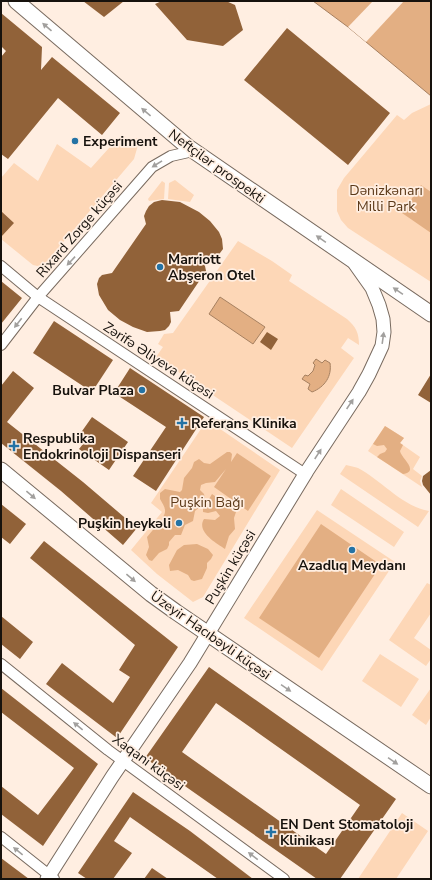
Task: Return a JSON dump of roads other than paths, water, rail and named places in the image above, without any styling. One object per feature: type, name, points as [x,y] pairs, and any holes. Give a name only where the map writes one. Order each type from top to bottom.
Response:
[{"type":"highway","name":"Neftçilər prospekti","points":[[16,1],[193,151],[431,314]]},
{"type":"highway","name":"Üzeyir Hacıbəyli küçəsi","points":[[1,470],[151,594],[207,634],[431,786]]},
{"type":"main road","name":"Puşkin küçəsi","points":[[50,878],[123,762],[190,663],[305,474],[359,392],[369,374],[382,346],[384,319],[372,288],[353,261]]},
{"type":"street","name":"Rixard Zorge küçəsi","points":[[1,345],[38,297],[152,167],[171,156],[193,151]]},
{"type":"street","name":"Zərifə Əliyeva küçəsi","points":[[1,266],[38,297],[305,474]]},
{"type":"street","name":"Xaqani küçəsi","points":[[1,664],[123,762],[284,879]]},
{"type":"street","points":[[1,837],[50,878]]},
{"type":"place","name":"Experiment","points":[[75,141]]},
{"type":"place","name":"Marriott Abşeron Otel","points":[[160,267]]},
{"type":"place","name":"Bulvar Plaza","points":[[142,390]]},
{"type":"place","name":"Referans Klinika","points":[[182,423]]},
{"type":"place","name":"Respublika Endokrinoloji Dispanseri","points":[[14,446]]},
{"type":"place","name":"Puşkin heykəli","points":[[179,523]]},
{"type":"place","name":"Azadlıq Meydanı","points":[[352,550]]},
{"type":"place","name":"EN Dent Stomatoloji Klinikası","points":[[271,832]]},
{"type":"park label","name":"Dənizkənarı Milli Park","points":[[386,198]]},
{"type":"park label","name":"Puşkin Bağı","points":[[207,502]]}]
